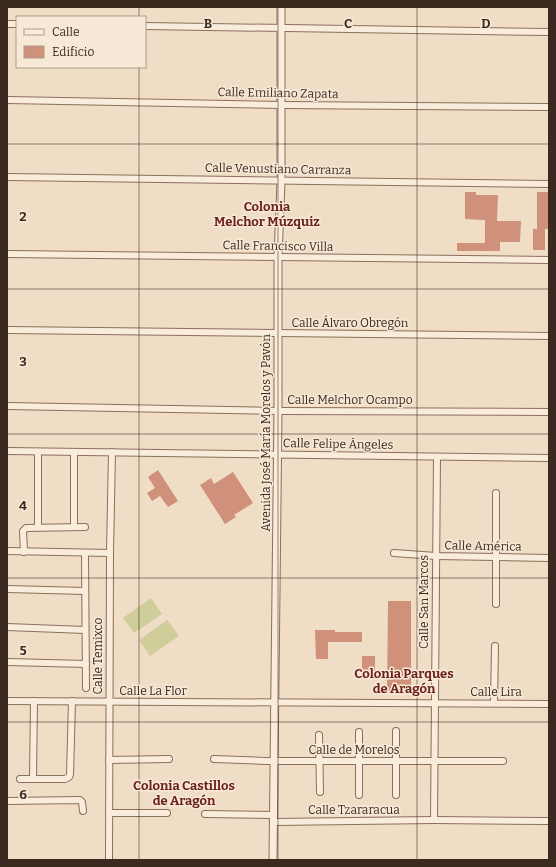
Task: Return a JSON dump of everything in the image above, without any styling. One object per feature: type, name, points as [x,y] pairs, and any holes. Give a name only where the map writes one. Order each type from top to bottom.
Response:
[{"type":"street","name":"Avenida José María Morelos y Pavón","points":[[273,860],[278,411],[278,257],[281,181],[281,7]]},
{"type":"street","points":[[146,26],[549,32]]},
{"type":"street","name":"Calle Emiliano Zapata","points":[[7,100],[549,107]]},
{"type":"street","name":"Calle Venustiano Carranza","points":[[7,177],[549,184]]},
{"type":"street","name":"Calle Francisco Villa","points":[[7,254],[549,260]]},
{"type":"street","name":"Calle Álvaro Obregón","points":[[7,330],[549,336]]},
{"type":"street","name":"Calle Melchor Ocampo","points":[[7,406],[278,411],[549,412]]},
{"type":"street","name":"Calle Felipe Ángeles","points":[[7,451],[549,458]]},
{"type":"street","points":[[38,452],[38,527]]},
{"type":"street","points":[[74,452],[74,527]]},
{"type":"street","name":"Calle Temixco","points":[[109,860],[110,554],[112,452]]},
{"type":"street","name":"Calle San Marcos","points":[[434,820],[437,457]]},
{"type":"street","points":[[496,493],[496,604]]},
{"type":"street","points":[[24,552],[24,530],[27,528],[85,527]]},
{"type":"street","points":[[7,551],[110,554]]},
{"type":"street","points":[[85,553],[86,688]]},
{"type":"street","name":"Calle América","points":[[394,553],[436,556],[549,558]]},
{"type":"street","points":[[7,589],[85,591]]},
{"type":"street","points":[[7,627],[85,630]]},
{"type":"street","points":[[494,703],[495,646]]},
{"type":"street","points":[[7,662],[86,664]]},
{"type":"street","name":"Calle La Flor","points":[[7,701],[275,702]]},
{"type":"street","points":[[33,780],[34,701]]},
{"type":"street","points":[[20,779],[65,779],[69,777],[72,701]]},
{"type":"street","name":"Calle Lira","points":[[275,702],[549,704]]},
{"type":"street","points":[[396,731],[396,795]]},
{"type":"street","points":[[359,732],[359,795]]},
{"type":"street","points":[[319,735],[320,792]]},
{"type":"street","points":[[109,760],[169,759]]},
{"type":"street","name":"Calle de Morelos","points":[[214,759],[274,761],[503,761]]},
{"type":"street","points":[[7,801],[80,800],[83,811]]},
{"type":"street","points":[[109,813],[167,812]]},
{"type":"street","name":"Calle Tzararacua","points":[[205,814],[274,818],[549,821]]},
{"type":"path","points":[[361,7],[382,7]]},
{"type":"shaded area","points":[[151,598],[162,614],[134,633],[123,618]]},
{"type":"shaded area","points":[[167,620],[179,636],[150,656],[139,640]]},
{"type":"building","points":[[465,192],[476,192],[476,195],[498,195],[497,221],[521,221],[520,242],[500,242],[500,251],[457,251],[457,243],[485,243],[485,220],[465,219]]},
{"type":"building","points":[[537,192],[548,192],[548,229],[545,229],[545,250],[533,250],[533,229],[537,229]]},
{"type":"building","points":[[158,470],[178,501],[168,507],[160,496],[152,501],[147,493],[155,488],[148,477]]},
{"type":"building","points":[[233,472],[253,503],[234,515],[236,517],[225,524],[200,485],[211,478],[214,484]]},
{"type":"building","points":[[388,601],[411,601],[411,693],[387,693]]},
{"type":"building","points":[[315,630],[362,632],[362,642],[328,642],[328,659],[316,659]]},
{"type":"building","points":[[362,656],[375,656],[375,671],[362,671]]},
{"type":"district","name":"Colonia Melchor Múzquiz","points":[[267,214]]},
{"type":"district","name":"Colonia Parques de Aragón","points":[[404,680]]},
{"type":"district","name":"Colonia Castillos de Aragón","points":[[184,792]]}]
